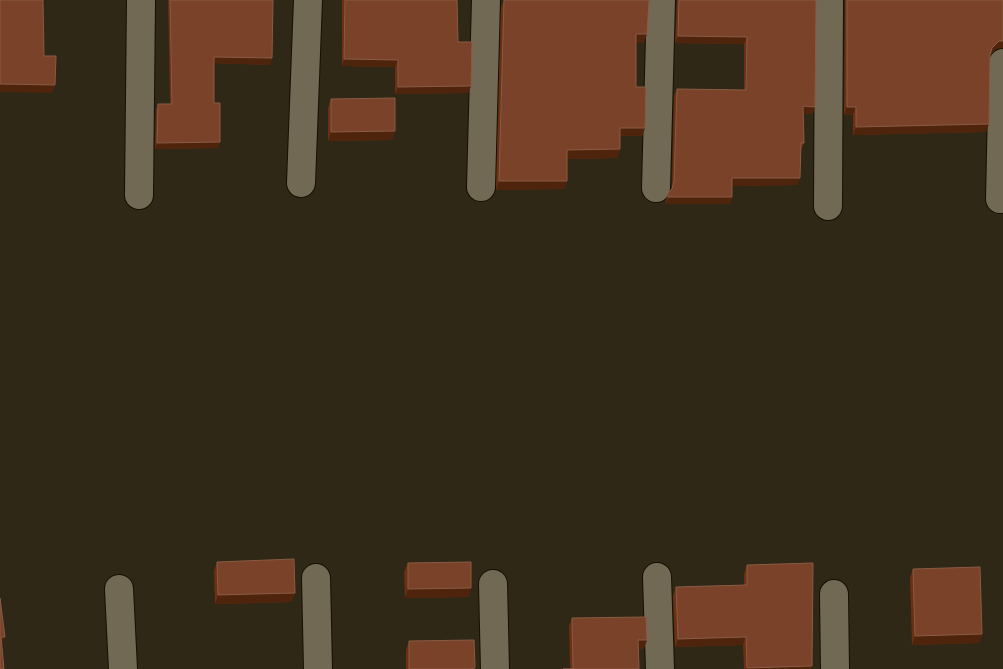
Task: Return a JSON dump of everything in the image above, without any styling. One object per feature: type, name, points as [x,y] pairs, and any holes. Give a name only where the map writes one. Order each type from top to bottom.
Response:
[{"type":"street","points":[[139,195],[141,0]]},
{"type":"street","points":[[301,183],[308,0]]},
{"type":"street","points":[[481,186],[486,0]]},
{"type":"street","points":[[656,188],[660,0]]},
{"type":"street","points":[[828,0],[828,206]]},
{"type":"street","points":[[1000,199],[1003,63]]},
{"type":"street","points":[[657,577],[660,669]]},
{"type":"street","points":[[316,578],[318,669]]},
{"type":"street","points":[[493,584],[495,669]]},
{"type":"street","points":[[119,588],[123,669]]},
{"type":"street","points":[[834,594],[835,669]]},
{"type":"building","points":[[0,0],[43,0],[44,56],[56,56],[55,85],[0,84]]},
{"type":"building","points":[[170,0],[273,0],[272,58],[214,57],[214,103],[220,103],[220,142],[157,143],[158,104],[172,104]]},
{"type":"building","points":[[345,0],[457,0],[458,42],[472,42],[471,86],[398,87],[398,60],[344,59]]},
{"type":"building","points":[[504,0],[649,0],[647,34],[636,34],[636,87],[646,87],[645,128],[620,128],[620,149],[567,150],[567,181],[499,181]]},
{"type":"building","points":[[679,0],[816,0],[815,107],[803,106],[804,143],[801,143],[800,178],[732,178],[732,197],[668,197],[674,181],[677,89],[746,90],[747,37],[678,36]]},
{"type":"building","points":[[847,0],[1003,0],[1003,41],[999,41],[992,48],[990,55],[989,124],[856,127],[856,107],[847,107]]},
{"type":"building","points":[[395,98],[395,131],[331,132],[331,99]]},
{"type":"building","points":[[294,559],[295,593],[218,595],[217,562]]},
{"type":"building","points":[[471,562],[471,588],[408,589],[408,563]]},
{"type":"building","points":[[813,563],[812,666],[747,668],[746,637],[678,639],[676,587],[747,585],[747,565]]},
{"type":"building","points":[[980,567],[982,634],[915,636],[913,569]]},
{"type":"building","points":[[0,598],[5,637],[1,637],[4,669],[0,669]]},
{"type":"building","points":[[646,617],[647,640],[638,640],[639,669],[573,669],[572,618]]},
{"type":"building","points":[[474,640],[475,668],[409,669],[409,641]]}]
